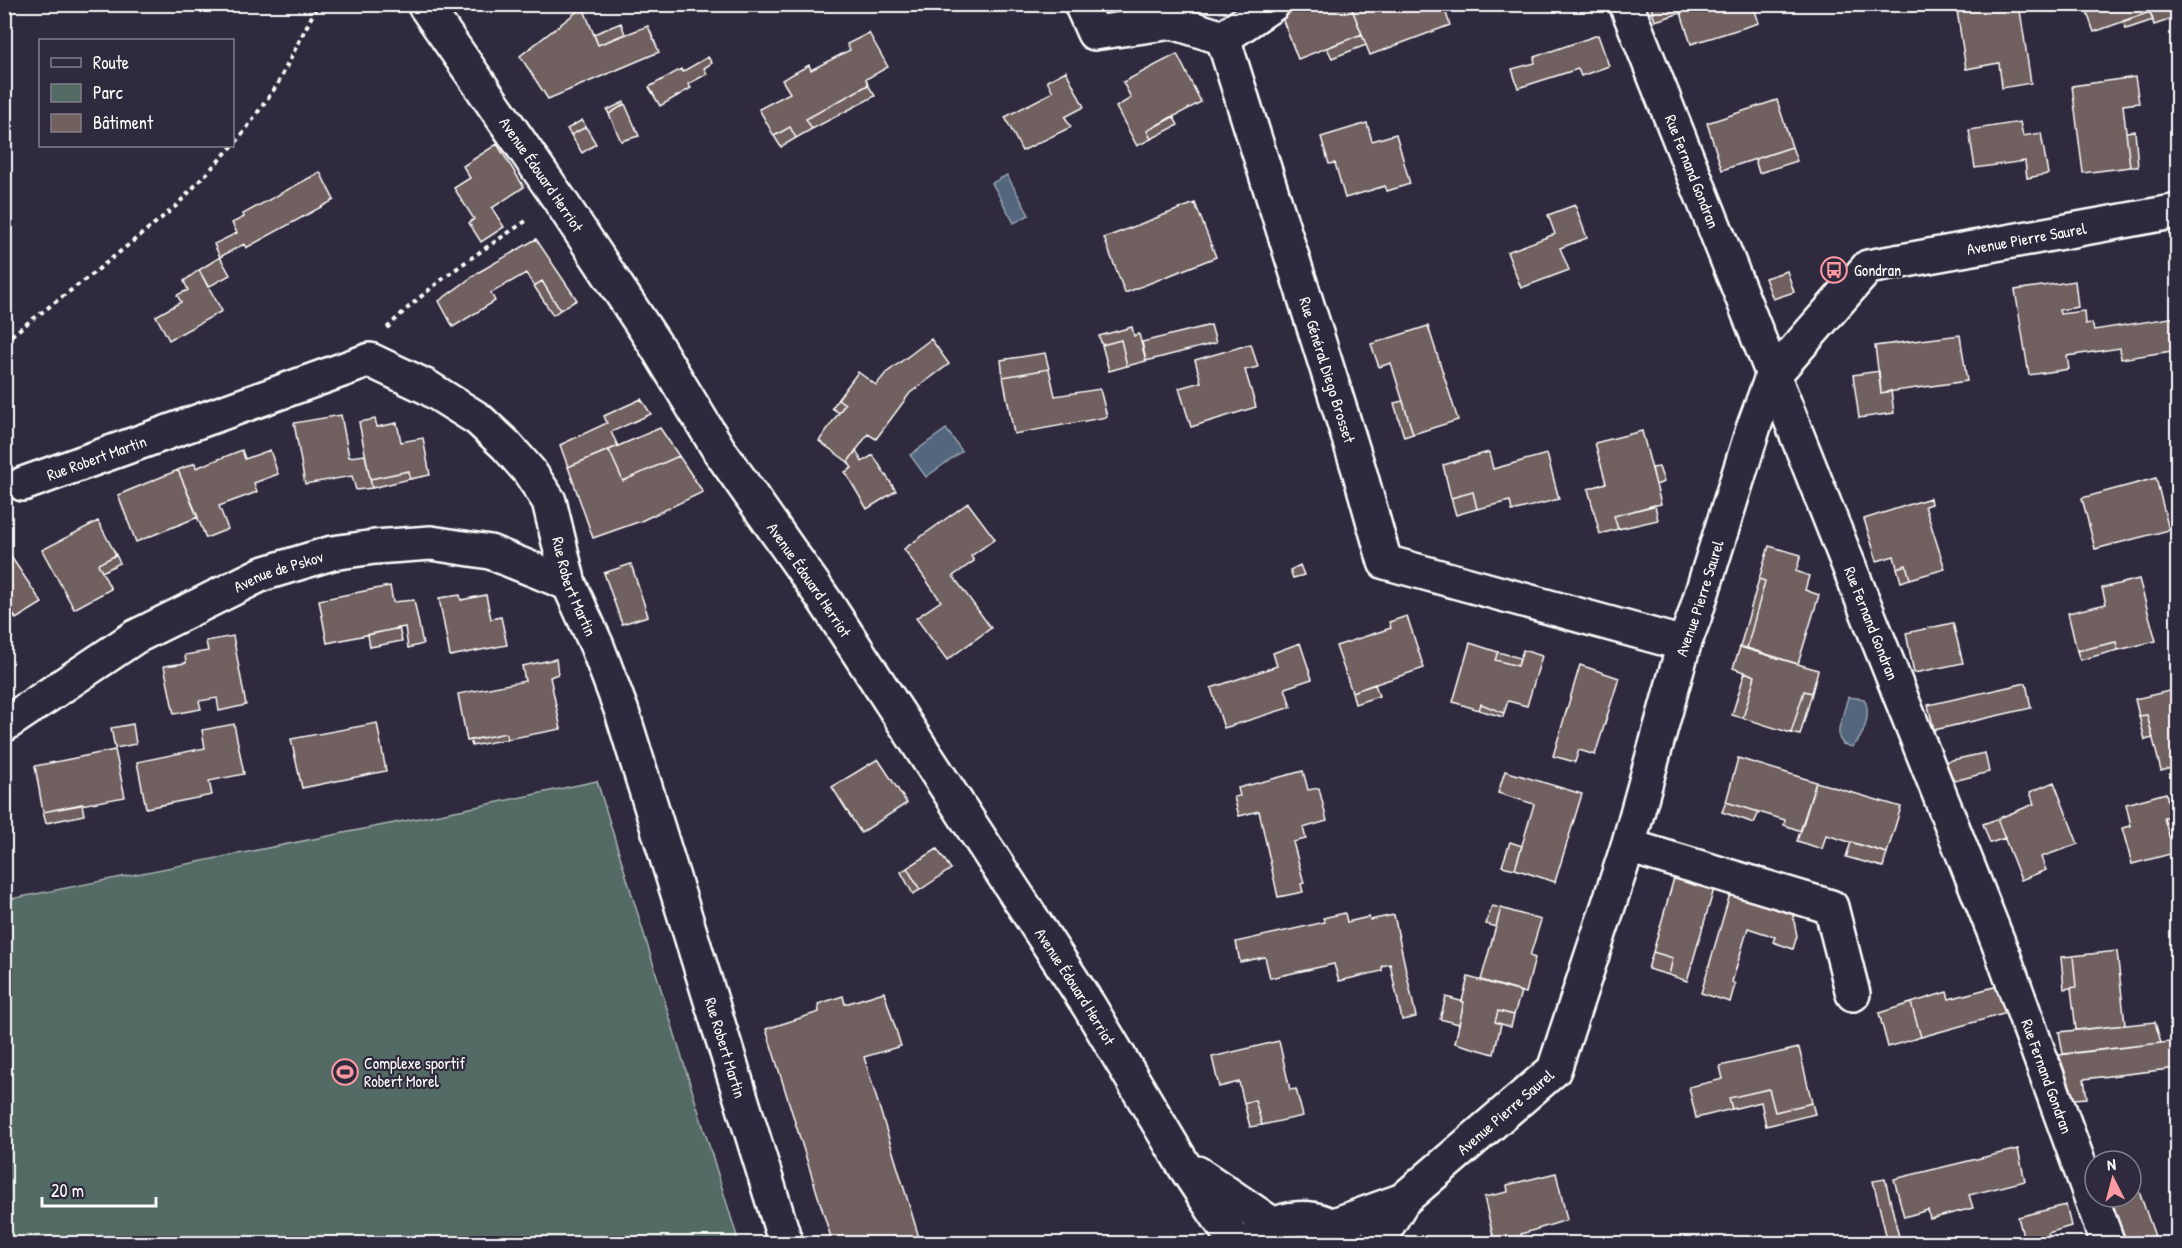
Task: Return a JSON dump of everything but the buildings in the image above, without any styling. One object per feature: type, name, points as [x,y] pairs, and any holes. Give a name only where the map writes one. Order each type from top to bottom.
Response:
[{"type":"street","name":"Avenue Édouard Herriot","points":[[424,4],[655,344],[719,450],[825,601],[1089,1006],[1183,1164],[1236,1244]]},
{"type":"street","points":[[1081,4],[1094,33],[1173,22],[1223,38],[1273,4]]},
{"type":"street","name":"Rue Fernand Gondran","points":[[1626,4],[1772,377],[2002,952],[2108,1244]]},
{"type":"street","name":"Rue Général Diego Brosset","points":[[1223,38],[1359,470],[1385,562],[1684,644]]},
{"type":"street","name":"Avenue Pierre Saurel","points":[[1340,1235],[1403,1200],[1554,1070],[1628,846],[1684,644],[1772,377],[1868,267],[2178,211]]},
{"type":"street","name":"Rue Robert Martin","points":[[23,484],[370,360],[436,392],[478,419],[506,445],[529,471],[549,501],[569,584],[597,646],[622,712],[786,1244]]},
{"type":"street","name":"Avenue de Pskov","points":[[8,727],[135,637],[262,574],[332,553],[431,543],[490,552],[569,584]]},
{"type":"street","points":[[1628,846],[1831,907],[1853,994]]},
{"type":"street","name":"Avenue Édouard Herriot","points":[[1183,1164],[1261,1234]]},
{"type":"street","name":"Avenue Pierre Saurel","points":[[1376,1244],[1403,1200]]},
{"type":"street","points":[[1261,1234],[1292,1218],[1312,1219],[1340,1235]]},
{"type":"path","points":[[234,144],[277,85],[318,4]]},
{"type":"path","points":[[4,341],[95,272],[175,207],[232,147]]},
{"type":"path","points":[[370,360],[380,336],[415,302],[478,253],[537,214]]},
{"type":"green space","name":"Complexe sportif Robert Morel","points":[[597,781],[739,1243],[5,1243],[5,900]]},
{"type":"water","points":[[1007,175],[1029,215],[1014,223],[992,183]]},
{"type":"water","points":[[946,429],[962,451],[926,477],[910,455]]},
{"type":"water","points":[[1848,697],[1864,699],[1867,711],[1866,724],[1852,747],[1843,744],[1839,738],[1839,728]]},
{"type":"place","name":"Gondran","points":[[1834,270]]},
{"type":"place","name":"Complexe sportif Robert Morel","points":[[345,1072]]}]
